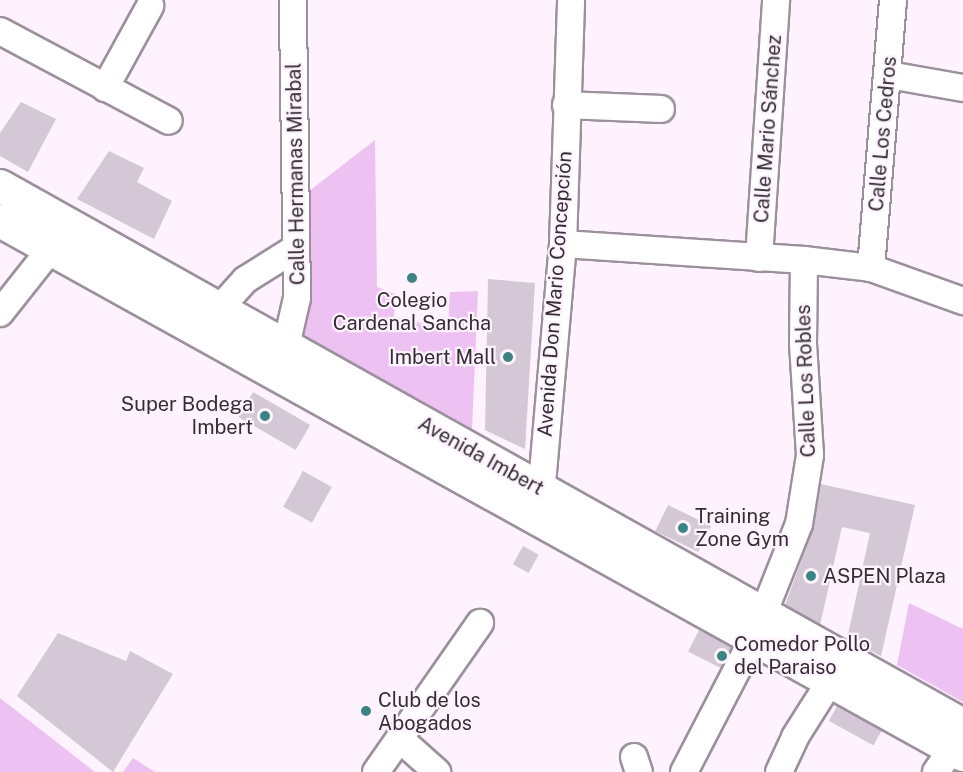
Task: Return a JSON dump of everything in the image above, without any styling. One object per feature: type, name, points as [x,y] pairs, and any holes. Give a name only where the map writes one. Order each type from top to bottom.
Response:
[{"type":"main road","name":"Avenida Imbert","points":[[0,186],[219,309],[280,359]]},
{"type":"main road","name":"Avenida Imbert","points":[[0,221],[50,250],[280,359],[759,626],[955,747]]},
{"type":"main road","name":"Avenida Imbert","points":[[759,626],[831,680],[955,747]]},
{"type":"street","name":"Calle Hermanas Mirabal","points":[[280,359],[297,298],[293,0]]},
{"type":"street","name":"Avenida Don Mario Concepción","points":[[536,502],[563,244],[571,0]]},
{"type":"street","name":"Calle Mario Sánchez","points":[[759,258],[777,0]]},
{"type":"street","name":"Calle Los Cedros","points":[[871,268],[889,75],[893,0]]},
{"type":"street","points":[[105,88],[150,6]]},
{"type":"street","points":[[0,31],[169,121]]},
{"type":"street","points":[[889,75],[963,88]]},
{"type":"street","points":[[566,105],[660,109]]},
{"type":"street","points":[[563,244],[804,260],[871,268],[963,301]]},
{"type":"street","points":[[219,309],[245,280],[296,248]]},
{"type":"street","points":[[0,313],[50,250]]},
{"type":"street","name":"Calle Los Robles","points":[[684,772],[759,626],[799,524],[810,455],[803,343],[804,260]]},
{"type":"street","points":[[376,772],[480,623]]},
{"type":"street","points":[[779,772],[795,737],[831,680]]},
{"type":"street","points":[[400,739],[437,772]]},
{"type":"shaded area","points":[[375,140],[377,287],[395,294],[394,317],[448,329],[450,292],[478,291],[472,429],[303,335],[304,195]]},
{"type":"shaded area","points":[[909,603],[963,629],[963,702],[897,665]]},
{"type":"shaded area","points":[[0,698],[95,772],[0,772]]},
{"type":"shaded area","points":[[133,758],[155,772],[123,772]]},
{"type":"building","points":[[21,102],[56,119],[28,172],[0,156],[0,133]]},
{"type":"building","points":[[109,151],[144,168],[137,182],[172,201],[154,239],[77,199]]},
{"type":"building","name":"Imbert Mall","points":[[488,279],[535,283],[525,449],[485,430]]},
{"type":"building","name":"Super Bodega Imbert","points":[[253,392],[310,425],[296,450],[238,417]]},
{"type":"building","points":[[303,471],[332,487],[312,523],[283,507]]},
{"type":"building","name":"ASPEN Plaza","points":[[821,484],[915,505],[881,656],[847,639],[870,533],[842,527],[820,625],[785,605],[813,529]]},
{"type":"building","name":"Training Zone Gym","points":[[668,505],[711,526],[698,552],[655,531]]},
{"type":"building","points":[[523,546],[539,555],[529,573],[513,564]]},
{"type":"building","points":[[699,630],[732,647],[721,668],[688,651]]},
{"type":"building","points":[[58,633],[126,661],[130,651],[173,674],[113,772],[17,696]]},
{"type":"building","points":[[837,706],[882,731],[873,746],[829,721]]},
{"type":"place","name":"Colegio Cardenal Sancha","points":[[412,278]]},
{"type":"place","name":"Imbert Mall","points":[[508,357]]},
{"type":"place","name":"Super Bodega Imbert","points":[[265,416]]},
{"type":"place","name":"Training Zone Gym","points":[[683,528]]},
{"type":"place","name":"ASPEN Plaza","points":[[811,576]]},
{"type":"place","name":"Comedor Pollo del Paraiso","points":[[722,656]]},
{"type":"place","name":"Club de los Abogados","points":[[366,711]]}]
